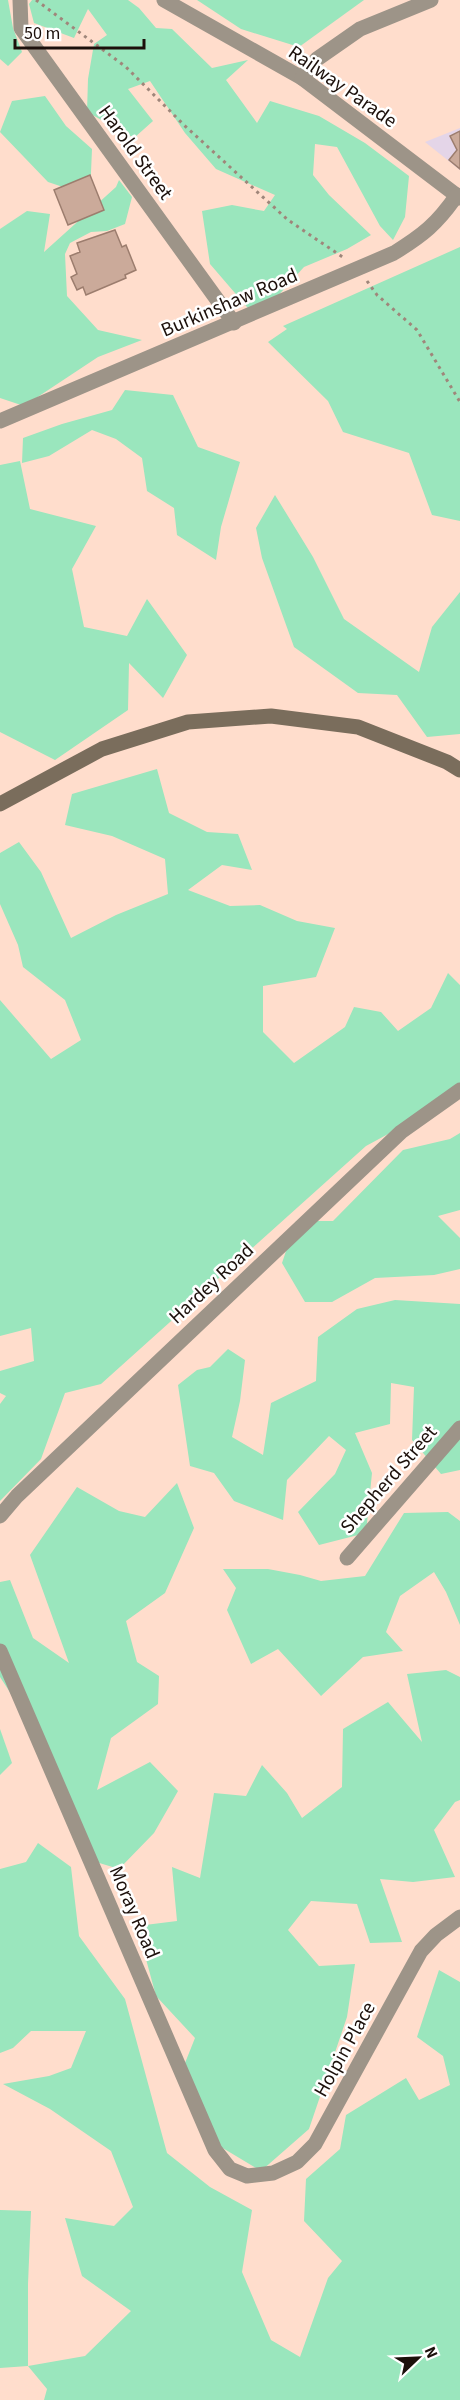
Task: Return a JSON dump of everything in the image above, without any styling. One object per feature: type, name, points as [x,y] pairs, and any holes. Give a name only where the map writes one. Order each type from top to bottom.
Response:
[{"type":"street","name":"Harold Street","points":[[20,0],[21,28],[234,323]]},
{"type":"street","name":"Railway Parade","points":[[164,0],[302,78],[458,196]]},
{"type":"street","points":[[302,78],[317,59],[360,30],[431,0]]},
{"type":"street","name":"Burkinshaw Road","points":[[0,421],[394,254],[422,236],[458,196]]},
{"type":"street","points":[[0,804],[102,749],[188,722],[271,716],[358,727],[447,762],[460,770]]},
{"type":"street","name":"Hardey Road","points":[[0,1516],[17,1496],[401,1132],[460,1090]]},
{"type":"street","name":"Shepherd Street","points":[[347,1558],[460,1428]]},
{"type":"street","name":"Moray Road","points":[[0,1650],[215,2150],[230,2169],[248,2175]]},
{"type":"street","name":"Holpin Place","points":[[248,2175],[273,2173],[297,2162],[315,2144],[421,1951],[436,1935],[459,1917]]},
{"type":"path","points":[[36,0],[126,67],[184,125],[288,220],[359,268],[377,295],[417,330],[460,402]]},
{"type":"shaded area","points":[[460,128],[460,170],[425,142]]},
{"type":"green space","points":[[0,0],[8,0],[13,28],[22,52],[8,66],[0,59]]},
{"type":"green space","points":[[32,0],[128,0],[139,8],[156,28],[172,29],[212,68],[248,60],[226,80],[257,123],[270,101],[319,116],[365,143],[409,176],[405,217],[393,240],[380,226],[337,147],[315,144],[313,175],[329,195],[371,235],[347,249],[304,267],[275,299],[253,314],[210,264],[202,211],[232,205],[264,211],[275,195],[216,169],[185,133],[150,81],[128,89],[153,121],[134,138],[87,112],[88,79],[94,44],[107,35],[88,9],[74,38],[34,23],[29,4]]},
{"type":"green space","points":[[197,0],[364,0],[299,47],[241,29]]},
{"type":"green space","points":[[45,96],[66,126],[92,149],[90,196],[48,182],[0,132],[12,101]]},
{"type":"green space","points":[[119,180],[132,197],[125,224],[107,231],[91,232],[70,243],[65,254],[67,296],[98,330],[142,340],[98,357],[24,406],[0,398],[0,229],[27,211],[50,214],[44,252],[116,187]]},
{"type":"green space","points":[[460,247],[460,521],[432,515],[409,453],[343,432],[328,401],[268,342],[287,329],[283,326]]},
{"type":"green space","points":[[125,390],[173,395],[198,447],[240,462],[221,527],[216,560],[177,535],[174,508],[147,491],[142,458],[116,439],[92,430],[49,456],[22,463],[23,438],[112,410]]},
{"type":"green space","points":[[20,461],[30,509],[96,526],[72,569],[84,627],[127,636],[147,599],[187,655],[163,698],[129,663],[128,710],[55,760],[0,732],[0,465]]},
{"type":"green space","points":[[275,495],[313,557],[344,619],[419,672],[432,627],[460,592],[460,734],[427,737],[397,695],[358,693],[294,647],[262,558],[256,528]]},
{"type":"green space","points":[[157,769],[169,813],[207,832],[238,834],[252,870],[222,865],[188,890],[230,906],[260,905],[297,921],[335,928],[316,977],[263,986],[263,1032],[294,1063],[345,1027],[354,1007],[381,1012],[398,1031],[431,1008],[448,973],[460,985],[460,1095],[366,1146],[101,1384],[65,1393],[41,1459],[0,1501],[0,1404],[6,1396],[0,1393],[0,1371],[34,1361],[31,1328],[0,1336],[0,1000],[51,1059],[81,1040],[65,1000],[23,967],[18,945],[0,904],[0,853],[19,842],[41,872],[71,938],[116,915],[168,894],[165,859],[112,836],[65,825],[72,794]]},
{"type":"green space","points":[[460,1133],[460,1210],[438,1216],[460,1238],[460,1269],[434,1275],[375,1278],[332,1302],[305,1302],[282,1263],[296,1221],[333,1221],[403,1150],[450,1139]]},
{"type":"green space","points":[[395,1300],[460,1304],[460,1470],[441,1474],[412,1440],[414,1387],[391,1383],[390,1424],[355,1433],[372,1473],[366,1533],[319,1545],[298,1512],[335,1474],[346,1450],[329,1436],[287,1480],[283,1520],[234,1501],[214,1473],[190,1466],[178,1385],[197,1370],[210,1367],[228,1349],[245,1360],[240,1401],[232,1437],[263,1455],[271,1403],[316,1381],[318,1337],[357,1309]]},
{"type":"green space","points":[[177,1483],[194,1528],[165,1593],[126,1621],[137,1662],[159,1676],[158,1704],[111,1738],[97,1790],[150,1762],[178,1791],[154,1833],[119,1869],[83,1858],[17,1703],[0,1677],[0,1582],[10,1580],[33,1638],[69,1663],[30,1555],[77,1487],[119,1511],[145,1517]]},
{"type":"green space","points":[[448,1512],[460,1521],[460,1625],[446,1592],[434,1572],[400,1596],[386,1632],[403,1651],[363,1657],[321,1696],[278,1649],[251,1664],[227,1610],[236,1588],[223,1569],[268,1569],[321,1581],[365,1576],[404,1513]]},
{"type":"green space","points":[[446,1670],[460,1677],[460,1800],[455,1802],[434,1830],[455,1877],[413,1882],[380,1879],[402,1942],[370,1943],[357,1904],[311,1901],[288,1930],[319,1966],[355,1964],[347,2017],[309,2129],[261,2171],[221,2147],[183,2068],[195,2038],[156,1996],[137,1926],[177,1921],[172,1867],[200,1878],[214,1793],[246,1796],[262,1765],[287,1793],[302,1818],[342,1787],[343,1729],[388,1702],[422,1742],[407,1674]]},
{"type":"green space","points":[[0,1729],[12,1763],[0,1775]]},
{"type":"green space","points":[[38,1843],[71,1867],[79,1936],[125,1999],[167,2153],[210,2187],[252,2210],[242,2272],[271,2340],[300,2357],[328,2278],[342,2261],[304,2221],[306,2179],[340,2149],[346,2115],[406,2078],[419,2100],[450,2085],[443,2056],[417,2037],[439,1970],[460,1982],[460,2400],[44,2400],[47,2389],[28,2366],[85,2356],[131,2311],[82,2276],[65,2218],[114,2226],[133,2207],[111,2151],[50,2109],[3,2084],[49,2076],[71,2068],[86,2031],[31,2031],[13,2048],[0,2053],[0,1869],[26,1862]]},
{"type":"green space","points":[[0,2210],[31,2211],[28,2366],[0,2368]]},
{"type":"building","points":[[460,131],[460,169],[449,160],[457,150],[450,136]]},
{"type":"building","points":[[90,175],[104,210],[68,225],[54,190]]},
{"type":"building","points":[[115,230],[122,247],[126,245],[136,270],[125,275],[126,278],[86,295],[83,287],[77,290],[71,277],[77,274],[70,256],[80,252],[77,243]]}]
